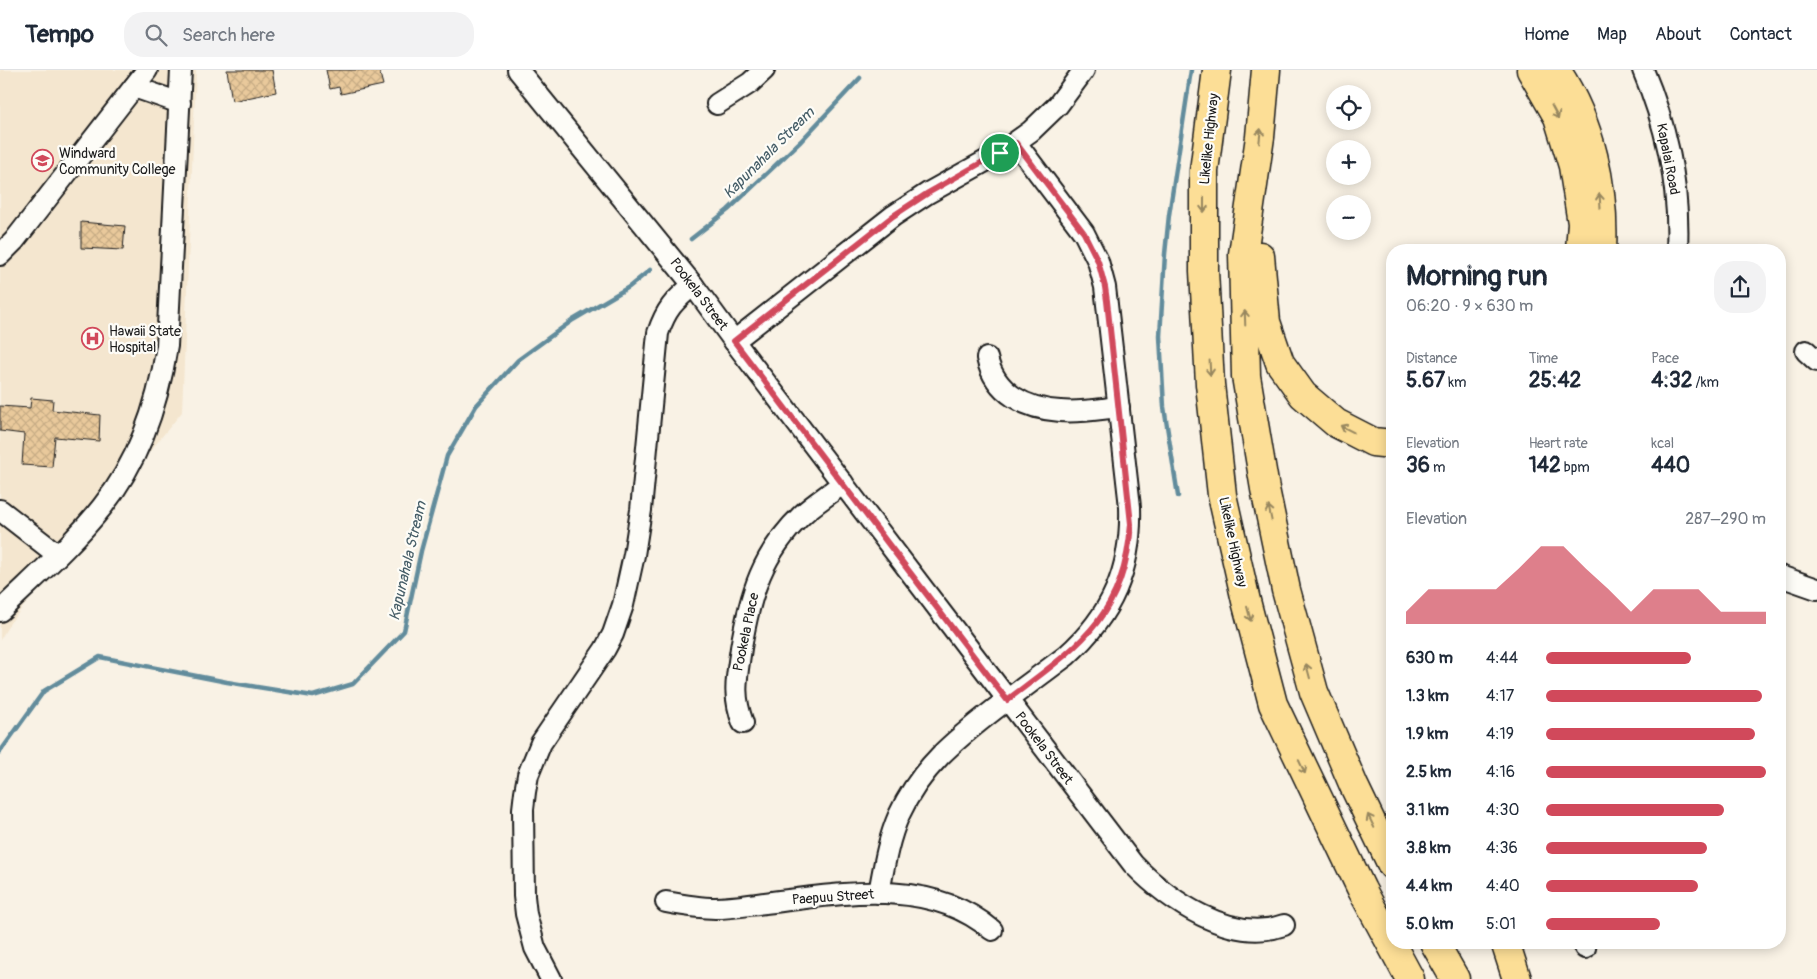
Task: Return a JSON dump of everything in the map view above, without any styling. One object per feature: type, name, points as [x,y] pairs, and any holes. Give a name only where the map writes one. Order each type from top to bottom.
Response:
[{"type":"highway","name":"Likelike Highway","points":[[1217,70],[1204,170],[1204,271],[1210,384],[1222,495],[1246,601],[1273,704],[1362,890],[1386,934]]},
{"type":"highway","points":[[1266,70],[1254,184],[1243,254],[1246,376],[1264,489],[1286,590],[1314,692],[1354,786],[1386,853]]},
{"type":"highway","points":[[1531,70],[1558,117],[1573,166],[1582,223],[1580,244]]},
{"type":"highway","points":[[1556,70],[1563,79],[1587,129],[1599,182],[1602,244]]},
{"type":"highway","points":[[1254,184],[1266,322],[1280,363],[1303,395],[1336,423],[1373,442],[1386,443]]},
{"type":"highway","name":"Likelike Highway","points":[[1394,949],[1410,979]]},
{"type":"highway","points":[[1438,949],[1455,979]]},
{"type":"highway","points":[[1507,949],[1517,979]]},
{"type":"street","points":[[0,255],[147,70]]},
{"type":"street","points":[[0,611],[86,527],[118,484],[143,436],[158,391],[166,353],[182,70]]},
{"type":"street","name":"Pookela Street","points":[[518,70],[693,285],[842,484],[1129,859],[1162,891],[1194,912],[1228,925],[1257,930],[1268,930],[1284,925]]},
{"type":"street","points":[[717,104],[750,84],[764,70]]},
{"type":"street","points":[[734,341],[893,216],[928,193],[1016,143],[1058,105],[1084,70]]},
{"type":"street","name":"Kapalai Road","points":[[1643,70],[1662,122],[1669,151],[1677,210],[1677,244]]},
{"type":"street","points":[[134,87],[180,103]]},
{"type":"street","points":[[880,893],[886,856],[899,815],[932,763],[958,737],[1066,656],[1081,642],[1102,616],[1116,592],[1127,557],[1131,524],[1105,287],[1098,261],[1084,233],[1016,143]]},
{"type":"street","points":[[551,979],[535,948],[526,914],[523,809],[526,783],[541,743],[605,649],[618,620],[634,555],[641,510],[658,333],[674,300],[693,285]]},
{"type":"street","points":[[987,358],[991,374],[1000,387],[1009,394],[1030,404],[1062,412],[1119,408]]},
{"type":"street","name":"Pookela Place","points":[[744,723],[738,707],[735,685],[744,624],[755,586],[772,553],[792,525],[804,513],[842,484]]},
{"type":"street","points":[[0,510],[58,555]]},
{"type":"street","points":[[1786,578],[1817,589]]},
{"type":"street","name":"Paepuu Street","points":[[666,902],[717,908],[845,893],[880,893],[924,897],[947,903],[970,914],[992,930]]},
{"type":"shaded area","name":"Hawaii State Hospital","points":[[0,70],[196,70],[182,412],[10,623],[0,640]]},
{"type":"building","points":[[227,70],[272,70],[276,92],[232,101]]},
{"type":"building","points":[[326,70],[379,70],[383,85],[341,94],[339,87],[330,89]]},
{"type":"building","points":[[81,222],[125,226],[123,250],[81,248]]},
{"type":"building","points":[[31,398],[53,400],[52,410],[100,415],[99,441],[55,437],[52,467],[22,465],[24,434],[0,431],[0,406],[30,408]]},
{"type":"waterway","points":[[1178,496],[1164,407],[1160,336],[1169,215],[1191,70]]},
{"type":"waterway","name":"Kapunahala Stream","points":[[691,239],[728,210],[801,141],[860,78]]},
{"type":"waterway","name":"Kapunahala Stream","points":[[0,752],[44,691],[100,657],[227,682],[313,696],[353,684],[404,631],[421,551],[447,456],[476,406],[518,360],[573,320],[629,287],[650,270]]},
{"type":"place","name":"Windward Community College","points":[[43,161]]},
{"type":"place","name":"Hawaii State Hospital","points":[[93,339]]},
{"type":"route","points":[[1016,143],[1084,233],[1098,261],[1105,287],[1131,524],[1130,540],[1123,573],[1116,592],[1106,610],[1081,642],[1066,656],[1007,700],[734,341],[893,216],[928,193],[1000,153],[1016,143]]}]
